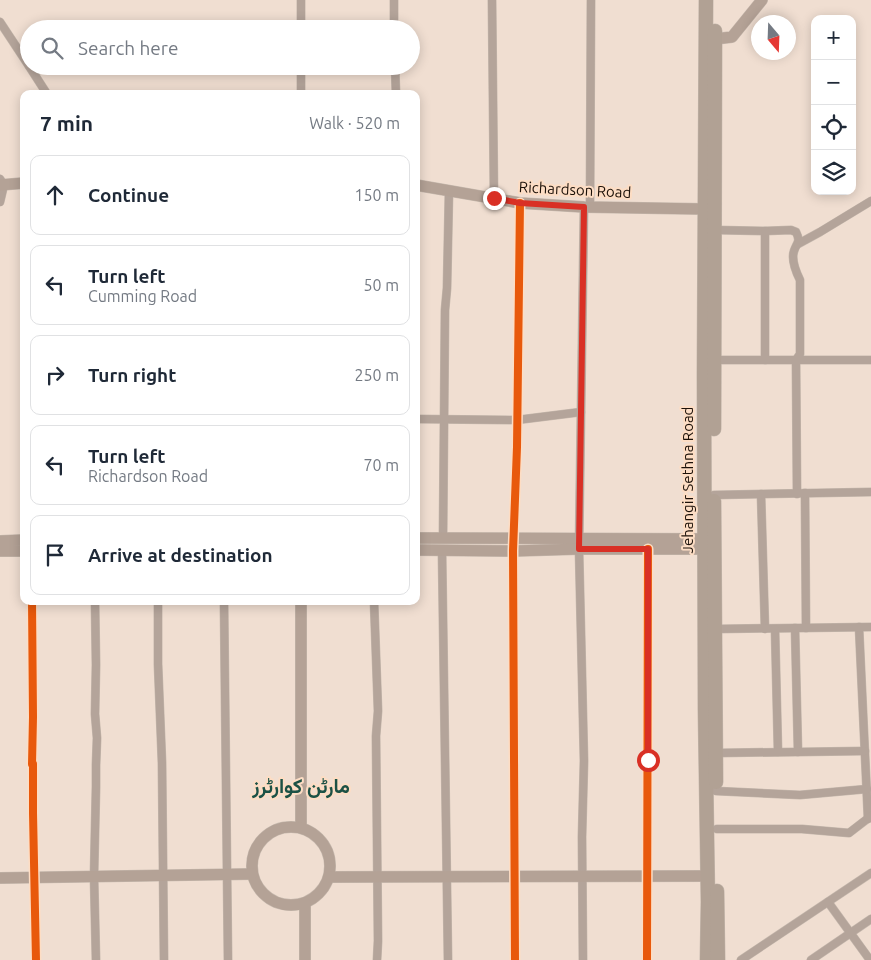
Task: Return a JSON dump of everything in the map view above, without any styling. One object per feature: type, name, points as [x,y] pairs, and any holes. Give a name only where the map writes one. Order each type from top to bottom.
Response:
[{"type":"highway","name":"Jehangir Sethna Road","points":[[706,0],[704,209],[710,544],[715,629],[718,960]]},
{"type":"highway","name":"Jehangir Sethna Road","points":[[707,960],[708,876],[705,710],[710,544],[714,495],[715,0]]},
{"type":"street","points":[[301,0],[301,20]]},
{"type":"street","points":[[394,0],[394,20]]},
{"type":"street","points":[[492,0],[494,198]]},
{"type":"street","points":[[583,960],[583,734],[580,614],[581,412],[591,0]]},
{"type":"street","points":[[715,39],[732,37],[762,0]]},
{"type":"street","points":[[0,22],[20,52]]},
{"type":"street","points":[[35,75],[44,90]]},
{"type":"street","points":[[301,75],[301,90]]},
{"type":"street","points":[[395,75],[396,90]]},
{"type":"street","points":[[0,202],[1,183],[20,183]]},
{"type":"street","name":"Richardson Road","points":[[420,186],[520,203],[587,207],[704,209]]},
{"type":"street","points":[[448,960],[442,544],[445,310],[449,191]]},
{"type":"street","points":[[798,244],[871,201]]},
{"type":"street","points":[[515,960],[513,551],[520,288],[520,203]]},
{"type":"street","points":[[715,230],[792,230],[796,232],[799,238],[794,252],[795,270],[800,280],[800,354],[796,360],[806,628]]},
{"type":"street","points":[[765,231],[765,360]]},
{"type":"street","points":[[714,360],[871,360]]},
{"type":"street","points":[[420,419],[517,420],[581,412]]},
{"type":"street","points":[[714,495],[871,492]]},
{"type":"street","points":[[761,494],[765,629]]},
{"type":"street","points":[[420,549],[442,544],[514,538],[648,549],[710,544]]},
{"type":"street","points":[[420,539],[442,544],[513,551],[580,544],[710,544]]},
{"type":"street","points":[[0,540],[20,540]]},
{"type":"street","points":[[647,960],[648,549]]},
{"type":"street","points":[[0,551],[20,551]]},
{"type":"street","points":[[32,605],[32,764],[36,960]]},
{"type":"street","points":[[96,605],[95,714],[97,738],[94,876],[96,960]]},
{"type":"street","points":[[158,605],[164,960]]},
{"type":"street","points":[[224,605],[228,960]]},
{"type":"street","points":[[301,605],[301,827]]},
{"type":"street","points":[[374,605],[378,712],[376,736],[377,960]]},
{"type":"street","points":[[717,829],[802,829],[849,833],[869,817],[858,627]]},
{"type":"street","points":[[715,629],[871,627]]},
{"type":"street","points":[[775,628],[778,752]]},
{"type":"street","points":[[795,628],[798,752]]},
{"type":"street","points":[[716,753],[865,751]]},
{"type":"street","points":[[716,791],[800,795],[866,789]]},
{"type":"street","points":[[288,826],[301,827],[313,832],[323,841],[329,852],[331,865],[329,877],[324,888],[316,897],[305,903],[292,906],[278,903],[266,897],[257,886],[252,874],[252,860],[256,848],[264,837],[275,830],[288,826]]},
{"type":"street","points":[[741,960],[871,872]]},
{"type":"street","points":[[0,878],[252,874]]},
{"type":"street","points":[[329,877],[708,876]]},
{"type":"street","points":[[828,902],[869,959]]},
{"type":"street","points":[[305,903],[305,960]]},
{"type":"street","points":[[811,960],[871,919]]},
{"type":"cycle path","points":[[515,960],[513,551],[517,447],[520,203]]},
{"type":"cycle path","points":[[647,960],[648,549]]},
{"type":"cycle path","points":[[32,605],[32,764],[36,960]]},
{"type":"district","name":"مارٹن کوارٹرز","points":[[301,786]]},
{"type":"route","points":[[494,198],[520,203],[584,207],[579,549],[648,549],[648,760]]}]
